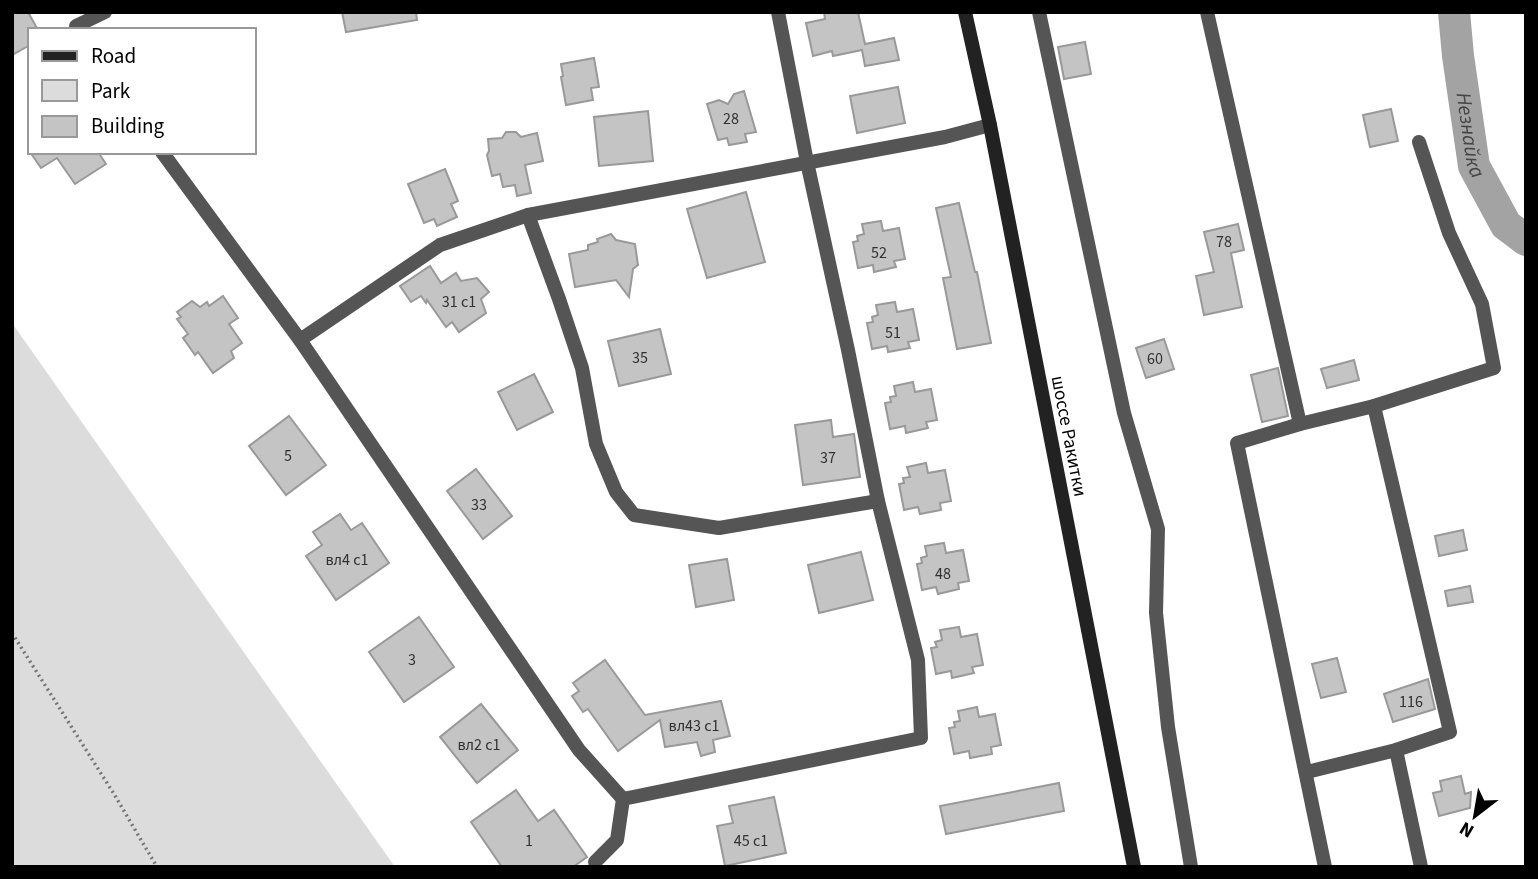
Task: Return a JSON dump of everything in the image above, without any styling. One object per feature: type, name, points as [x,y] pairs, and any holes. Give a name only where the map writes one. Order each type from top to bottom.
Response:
[{"type":"main road","name":"шоссе Ракитки","points":[[965,12],[990,125],[1134,867]]},
{"type":"street","points":[[69,12],[77,28],[105,12]]},
{"type":"street","points":[[623,799],[921,738],[918,660],[878,501],[778,12]]},
{"type":"street","points":[[1039,12],[1124,414],[1158,529],[1156,613],[1168,727],[1191,867]]},
{"type":"street","points":[[1207,12],[1300,424]]},
{"type":"street","points":[[300,340],[440,245],[528,215],[945,137],[990,125]]},
{"type":"street","points":[[1325,867],[1237,443],[1374,406],[1494,368],[1482,304],[1449,233],[1419,142]]},
{"type":"street","points":[[163,154],[300,340],[579,750],[623,799]]},
{"type":"street","points":[[528,215],[582,368],[596,444],[616,492],[634,515],[719,528],[878,501]]},
{"type":"street","points":[[1307,772],[1396,750],[1450,732],[1374,406]]},
{"type":"street","points":[[1396,750],[1421,867]]},
{"type":"street","points":[[595,862],[617,840],[623,799]]},
{"type":"path","points":[[12,633],[157,867]]},
{"type":"green space","points":[[12,323],[395,867],[12,867]]},
{"type":"building","points":[[12,12],[28,12],[37,28],[28,28],[28,46],[12,55]]},
{"type":"building","points":[[342,12],[416,12],[417,20],[346,32]]},
{"type":"building","points":[[824,12],[858,12],[865,44],[894,38],[899,60],[865,66],[862,50],[833,56],[832,51],[813,56],[806,23],[825,19]]},
{"type":"building","points":[[1085,42],[1091,74],[1064,79],[1058,47]]},
{"type":"building","points":[[594,58],[599,87],[591,88],[593,100],[566,105],[561,64]]},
{"type":"building","points":[[898,87],[905,123],[857,133],[850,96]]},
{"type":"building","points":[[744,91],[756,132],[745,134],[747,142],[729,145],[727,138],[718,140],[707,104],[719,100],[728,104],[734,94]]},
{"type":"building","points":[[1391,109],[1398,141],[1370,147],[1363,115]]},
{"type":"building","points":[[648,111],[653,161],[599,166],[594,117]]},
{"type":"building","points":[[506,132],[516,132],[521,137],[537,133],[543,161],[525,165],[531,193],[517,196],[515,185],[503,187],[500,174],[492,176],[487,155],[488,139],[502,138]]},
{"type":"building","points":[[31,154],[99,154],[106,164],[75,184],[57,158],[41,168]]},
{"type":"building","points":[[445,169],[458,201],[451,204],[457,217],[437,226],[434,219],[424,223],[408,184]]},
{"type":"building","points":[[746,192],[765,262],[707,278],[687,209]]},
{"type":"building","points":[[959,203],[977,272],[991,343],[957,349],[943,278],[951,277],[936,208]]},
{"type":"building","points":[[881,221],[883,231],[899,228],[905,259],[894,261],[896,267],[874,272],[873,265],[858,268],[853,242],[858,241],[857,236],[864,234],[862,224]]},
{"type":"building","points":[[1238,224],[1244,250],[1231,253],[1242,307],[1204,315],[1196,276],[1214,272],[1204,232]]},
{"type":"building","points":[[611,234],[616,240],[635,244],[638,265],[633,269],[629,297],[616,280],[575,287],[569,254],[588,250],[588,245]]},
{"type":"building","points":[[430,266],[441,283],[456,273],[461,281],[477,278],[489,292],[481,299],[486,313],[459,332],[452,322],[446,327],[427,300],[426,303],[421,296],[411,302],[400,286]]},
{"type":"building","points":[[223,296],[238,318],[229,324],[242,343],[231,351],[234,358],[213,373],[198,352],[195,355],[183,338],[188,334],[177,319],[181,317],[177,312],[192,301],[200,307],[207,302],[209,306]]},
{"type":"building","points":[[895,302],[897,312],[913,309],[919,340],[908,342],[910,348],[888,352],[887,346],[872,349],[867,323],[873,322],[872,317],[878,315],[876,305]]},
{"type":"building","points":[[660,329],[671,374],[619,386],[608,341]]},
{"type":"building","points":[[1164,339],[1174,369],[1146,378],[1136,348]]},
{"type":"building","points":[[1354,360],[1359,380],[1327,388],[1321,369]]},
{"type":"building","points":[[1278,368],[1288,416],[1262,422],[1251,375]]},
{"type":"building","points":[[534,374],[553,412],[517,430],[498,392]]},
{"type":"building","points":[[913,382],[915,392],[931,389],[937,420],[926,422],[928,428],[906,433],[905,426],[890,429],[885,403],[891,402],[890,397],[896,396],[894,386]]},
{"type":"building","points":[[289,416],[326,465],[286,495],[249,446]]},
{"type":"building","points":[[831,420],[833,437],[854,434],[860,477],[803,485],[795,425]]},
{"type":"building","points":[[926,463],[928,473],[945,470],[951,501],[940,503],[941,510],[920,514],[918,507],[904,510],[899,484],[904,483],[903,478],[910,477],[907,467]]},
{"type":"building","points":[[476,469],[512,516],[483,539],[447,491]]},
{"type":"building","points":[[340,514],[351,530],[362,523],[389,563],[336,600],[306,556],[322,545],[313,532]]},
{"type":"building","points":[[1463,530],[1467,550],[1439,556],[1435,536]]},
{"type":"building","points":[[944,543],[946,553],[963,550],[969,581],[958,583],[959,589],[938,594],[936,587],[922,590],[917,564],[922,563],[921,558],[927,556],[925,546]]},
{"type":"building","points":[[861,552],[873,600],[819,613],[808,565]]},
{"type":"building","points":[[727,559],[734,600],[696,607],[689,565]]},
{"type":"building","points":[[1470,586],[1473,602],[1448,606],[1445,591]]},
{"type":"building","points":[[419,617],[454,667],[404,702],[369,652]]},
{"type":"building","points":[[959,627],[961,637],[977,634],[983,665],[972,667],[974,673],[952,678],[951,671],[936,674],[931,648],[937,647],[935,642],[942,640],[940,630]]},
{"type":"building","points":[[1337,658],[1346,692],[1321,698],[1312,664]]},
{"type":"building","points":[[605,660],[645,715],[721,701],[730,736],[713,740],[715,752],[701,756],[697,742],[665,747],[660,720],[618,751],[588,709],[583,712],[572,696],[579,691],[573,683]]},
{"type":"building","points":[[1428,679],[1435,709],[1393,722],[1384,694]]},
{"type":"building","points":[[481,704],[518,750],[477,783],[440,737]]},
{"type":"building","points":[[977,707],[979,717],[995,714],[1001,745],[991,747],[992,754],[970,758],[969,751],[954,754],[949,728],[955,727],[954,722],[960,721],[958,711]]},
{"type":"building","points":[[1461,776],[1465,794],[1471,792],[1470,808],[1439,816],[1433,793],[1442,791],[1440,781]]},
{"type":"building","points":[[1059,783],[1064,811],[946,834],[940,806]]},
{"type":"building","points":[[516,790],[538,821],[554,810],[587,857],[573,867],[502,867],[471,822]]},
{"type":"building","points":[[774,797],[786,853],[725,866],[717,826],[733,823],[729,806]]},
{"type":"waterway","name":"Незнайка","points":[[1454,12],[1474,166],[1506,225],[1526,240]]}]
